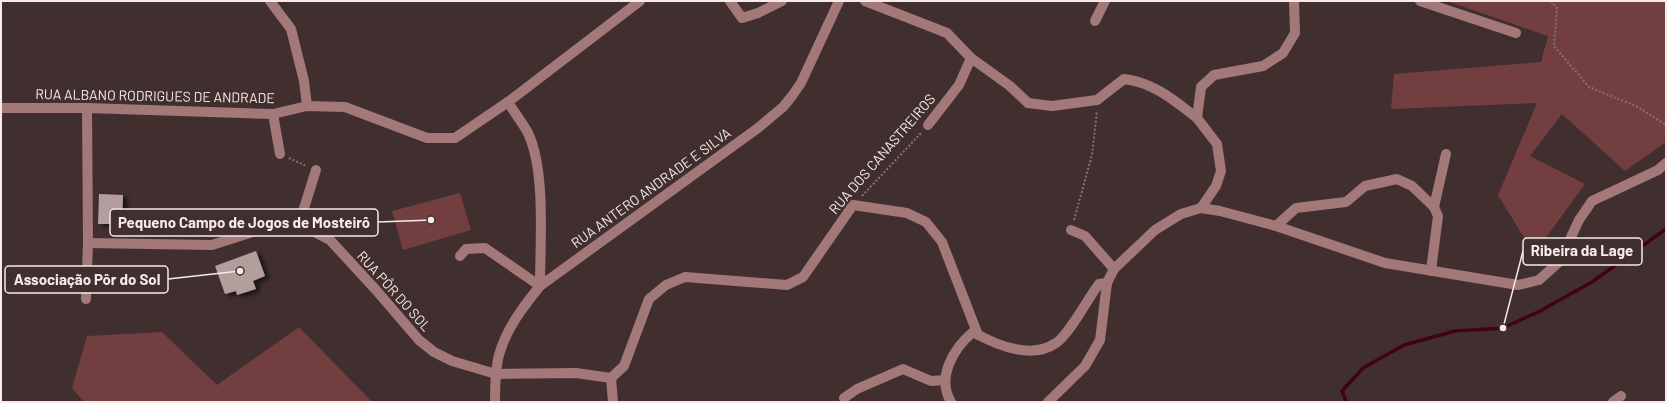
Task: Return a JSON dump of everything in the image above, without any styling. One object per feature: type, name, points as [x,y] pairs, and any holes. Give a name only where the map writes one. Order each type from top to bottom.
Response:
[{"type":"street","points":[[270,1],[291,29],[304,81],[307,106]]},
{"type":"street","name":"RUA ALBANO RODRIGUES DE ANDRADE","points":[[1,108],[88,108],[273,114],[307,106],[345,107],[427,138],[455,138],[508,102],[640,1]]},
{"type":"street","points":[[730,1],[742,18],[758,14],[782,1]]},
{"type":"street","name":"RUA ANTERO ANDRADE E SILVA","points":[[495,402],[496,374],[499,355],[508,333],[522,308],[540,286],[758,128],[783,107],[800,83],[839,1]]},
{"type":"street","points":[[865,1],[947,33],[971,58],[1010,86],[1028,104],[1052,106],[1097,100],[1124,79],[1138,81],[1159,90],[1197,118],[1217,144],[1220,170],[1216,186],[1201,208]]},
{"type":"street","points":[[1095,21],[1105,1]]},
{"type":"street","points":[[1197,118],[1201,87],[1214,75],[1263,66],[1283,53],[1295,33],[1294,1]]},
{"type":"street","points":[[1420,1],[1516,33]]},
{"type":"street","name":"RUA DOS CANASTREIROS","points":[[928,125],[959,85],[971,58]]},
{"type":"street","points":[[508,102],[528,133],[536,158],[539,184],[540,286]]},
{"type":"street","points":[[86,298],[88,243],[88,108]]},
{"type":"street","points":[[273,114],[280,154]]},
{"type":"street","points":[[1434,207],[1446,154]]},
{"type":"street","points":[[1048,402],[1085,366],[1100,340],[1108,283],[1114,269],[1155,230],[1181,214],[1201,208],[1220,211],[1276,226],[1385,263],[1518,285],[1539,280],[1560,261],[1579,220],[1592,202],[1658,170],[1666,163]]},
{"type":"street","points":[[299,224],[316,170]]},
{"type":"street","points":[[1276,226],[1296,208],[1346,202],[1365,186],[1397,179],[1412,186],[1434,207],[1438,216],[1431,271]]},
{"type":"street","points":[[852,206],[907,213],[926,222],[942,242],[978,335]]},
{"type":"street","name":"RUA DOS CANASTREIROS","points":[[611,378],[624,366],[649,299],[666,285],[685,277],[787,285],[803,277],[852,206]]},
{"type":"street","name":"RUA PÔR DO SOL","points":[[88,243],[212,245],[278,224],[299,224],[330,240],[419,340],[434,352],[452,361],[496,374],[576,373],[611,378]]},
{"type":"street","points":[[1071,230],[1085,236],[1114,269]]},
{"type":"street","points":[[460,256],[466,249],[485,248],[540,286]]},
{"type":"street","points":[[951,402],[948,396],[945,380],[951,360],[963,341],[973,332],[1006,348],[1036,351],[1056,343],[1070,328],[1099,284],[1108,283]]},
{"type":"street","points":[[844,398],[857,389],[902,370],[931,381],[945,380]]},
{"type":"street","points":[[611,378],[613,402]]},
{"type":"path","points":[[1551,1],[1557,8],[1554,46],[1589,87],[1638,107],[1666,125]]},
{"type":"path","points":[[1071,230],[1092,155],[1097,100]]},
{"type":"path","name":"RUA DOS CANASTREIROS","points":[[852,206],[928,125]]},
{"type":"path","points":[[280,154],[316,170]]},
{"type":"shaded area","points":[[1447,1],[1666,1],[1666,142],[1625,171],[1562,114],[1530,156],[1585,184],[1534,254],[1498,195],[1537,103],[1391,109],[1394,74],[1541,62],[1548,36]]},
{"type":"shaded area","points":[[460,193],[471,230],[403,250],[392,211]]},
{"type":"shaded area","points":[[299,327],[372,402],[84,402],[72,388],[87,336],[162,332],[217,385]]},
{"type":"building","points":[[99,194],[123,195],[122,224],[98,224]]},
{"type":"building","points":[[256,251],[265,276],[253,281],[256,289],[237,295],[236,291],[225,294],[215,266]]},
{"type":"waterway","points":[[1346,402],[1342,391],[1363,368],[1404,345],[1455,331],[1503,328],[1540,311],[1592,282],[1666,229]]},
{"type":"place","name":"Pequeno Campo de Jogos de Mosteirô","points":[[431,220]]},
{"type":"place","name":"Associação Pôr do Sol","points":[[240,271]]},
{"type":"place","name":"Ribeira da Lage","points":[[1503,328]]}]
